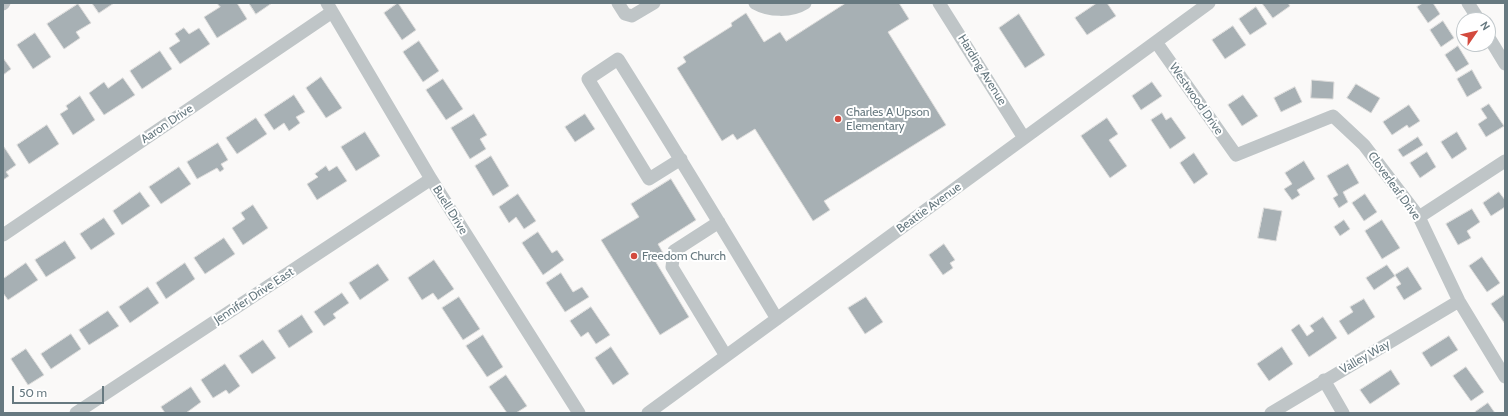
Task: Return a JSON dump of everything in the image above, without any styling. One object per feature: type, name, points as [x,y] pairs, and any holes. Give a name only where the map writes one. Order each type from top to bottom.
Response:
[{"type":"street","points":[[618,3],[625,14],[632,16],[654,3]]},
{"type":"street","points":[[755,3],[760,6],[778,10],[792,8],[805,3]]},
{"type":"street","name":"Harding Avenue","points":[[939,3],[1024,138]]},
{"type":"street","name":"Beattie Avenue","points":[[648,413],[1156,42],[1194,7],[1209,3]]},
{"type":"street","points":[[1468,3],[1474,12]]},
{"type":"street","name":"Buell Drive","points":[[329,8],[431,179],[579,413]]},
{"type":"street","name":"Aaron Drive","points":[[3,235],[329,8]]},
{"type":"street","name":"Westwood Drive","points":[[1156,42],[1236,156]]},
{"type":"street","points":[[1496,49],[1505,64]]},
{"type":"street","points":[[680,159],[649,180],[588,79],[618,59],[680,159],[719,222],[777,319]]},
{"type":"street","name":"Cloverleaf Drive","points":[[1236,156],[1333,116],[1364,145],[1419,217],[1459,301],[1505,377]]},
{"type":"street","points":[[1419,217],[1505,161]]},
{"type":"street","name":"Jennifer Drive East","points":[[76,413],[431,179]]},
{"type":"street","points":[[719,222],[674,250],[672,267],[726,356]]},
{"type":"street","name":"Valley Way","points":[[1271,413],[1324,380],[1459,301]]},
{"type":"street","points":[[1324,380],[1343,413]]},
{"type":"building","points":[[92,3],[114,3],[99,13]]},
{"type":"building","points":[[217,3],[237,3],[247,19],[217,38],[204,17],[220,7]]},
{"type":"building","points":[[249,3],[272,3],[256,14]]},
{"type":"building","points":[[398,3],[416,30],[402,40],[384,13]]},
{"type":"building","points":[[846,3],[899,3],[909,19],[888,32],[946,125],[824,201],[830,210],[813,221],[755,129],[737,140],[733,134],[722,141],[677,68],[686,62],[683,57],[732,26],[731,23],[746,13],[764,42],[780,32],[786,41]]},
{"type":"building","points":[[1097,3],[1107,3],[1116,16],[1087,35],[1075,18]]},
{"type":"building","points":[[1262,3],[1288,3],[1290,6],[1273,18]]},
{"type":"building","points":[[1423,3],[1433,3],[1440,14],[1428,23],[1417,7]]},
{"type":"building","points":[[78,4],[91,23],[76,32],[80,38],[64,49],[47,24]]},
{"type":"building","points":[[1256,7],[1267,24],[1250,35],[1239,19]]},
{"type":"building","points":[[1019,14],[1045,55],[1025,68],[999,28]]},
{"type":"building","points":[[1443,21],[1454,38],[1441,47],[1430,30]]},
{"type":"building","points":[[1233,26],[1246,45],[1225,59],[1212,40]]},
{"type":"building","points":[[184,28],[189,34],[199,28],[210,44],[180,64],[169,48],[180,41],[175,34]]},
{"type":"building","points":[[35,33],[51,57],[33,69],[17,45]]},
{"type":"building","points":[[419,41],[439,71],[423,82],[403,52]]},
{"type":"building","points":[[1456,47],[1456,52],[1462,52],[1469,64],[1456,72],[1445,55]]},
{"type":"building","points":[[160,51],[172,69],[142,89],[130,71]]},
{"type":"building","points":[[3,58],[11,69],[3,75]]},
{"type":"building","points":[[1472,70],[1482,88],[1467,97],[1457,79]]},
{"type":"building","points":[[321,77],[342,108],[326,118],[306,88]]},
{"type":"building","points":[[123,78],[135,95],[104,115],[89,93],[104,82],[108,88]]},
{"type":"building","points":[[443,79],[463,109],[446,120],[426,90]]},
{"type":"building","points":[[1312,80],[1334,82],[1333,99],[1311,98]]},
{"type":"building","points":[[1152,82],[1162,96],[1141,110],[1132,96]]},
{"type":"building","points":[[1356,84],[1380,98],[1371,113],[1347,98]]},
{"type":"building","points":[[1295,87],[1302,102],[1281,112],[1274,98]]},
{"type":"building","points":[[294,95],[305,112],[296,117],[300,123],[289,131],[284,123],[274,130],[264,115]]},
{"type":"building","points":[[1243,95],[1258,116],[1242,126],[1228,105]]},
{"type":"building","points":[[80,96],[95,120],[73,135],[60,114],[68,109],[66,106]]},
{"type":"building","points":[[1489,104],[1504,126],[1486,137],[1478,124],[1487,118],[1481,109]]},
{"type":"building","points":[[1409,105],[1420,121],[1409,128],[1407,125],[1392,135],[1383,122]]},
{"type":"building","points":[[1162,113],[1166,120],[1171,117],[1186,138],[1170,149],[1151,120]]},
{"type":"building","points":[[474,114],[487,135],[480,139],[486,149],[470,159],[451,128]]},
{"type":"building","points":[[585,114],[595,129],[575,142],[565,127]]},
{"type":"building","points":[[256,118],[267,134],[237,154],[226,138]]},
{"type":"building","points":[[1107,118],[1118,134],[1109,140],[1127,166],[1110,178],[1081,136]]},
{"type":"building","points":[[47,125],[59,144],[29,164],[17,145]]},
{"type":"building","points":[[365,132],[380,156],[356,171],[341,147]]},
{"type":"building","points":[[1457,132],[1467,149],[1452,159],[1441,142]]},
{"type":"building","points":[[1418,137],[1423,145],[1403,157],[1398,150]]},
{"type":"building","points":[[218,143],[228,160],[221,164],[224,169],[220,172],[217,168],[197,179],[187,162]]},
{"type":"building","points":[[4,147],[16,165],[6,172],[9,176],[3,180]]},
{"type":"building","points":[[1427,152],[1436,167],[1420,178],[1410,163]]},
{"type":"building","points":[[1194,153],[1208,174],[1194,184],[1180,163]]},
{"type":"building","points":[[491,156],[509,186],[493,196],[475,166]]},
{"type":"building","points":[[1304,161],[1315,179],[1297,190],[1300,195],[1292,200],[1284,189],[1292,184],[1285,173]]},
{"type":"building","points":[[1348,164],[1359,183],[1343,192],[1348,202],[1339,208],[1333,198],[1338,195],[1327,176]]},
{"type":"building","points":[[326,166],[329,171],[337,166],[347,181],[317,200],[307,184],[318,177],[315,174]]},
{"type":"building","points":[[179,167],[191,184],[161,204],[149,187]]},
{"type":"building","name":"Freedom Church","points":[[671,179],[696,220],[658,244],[663,253],[654,259],[689,317],[660,335],[601,240],[639,217],[631,204]]},
{"type":"building","points":[[140,192],[150,206],[122,225],[113,211]]},
{"type":"building","points":[[1499,192],[1505,200],[1505,207],[1491,216],[1483,203]]},
{"type":"building","points":[[518,194],[536,221],[524,229],[516,217],[509,223],[499,207]]},
{"type":"building","points":[[1365,194],[1377,212],[1364,221],[1352,203]]},
{"type":"building","points":[[253,205],[268,228],[243,245],[232,228],[245,219],[241,213]]},
{"type":"building","points":[[1264,208],[1282,211],[1276,241],[1258,238]]},
{"type":"building","points":[[1472,209],[1480,222],[1467,231],[1471,238],[1458,245],[1446,224]]},
{"type":"building","points":[[104,218],[115,234],[91,250],[80,234]]},
{"type":"building","points":[[1344,220],[1350,229],[1340,236],[1334,227]]},
{"type":"building","points":[[1382,220],[1400,248],[1382,259],[1365,231]]},
{"type":"building","points":[[538,232],[552,253],[557,250],[564,260],[543,275],[522,243]]},
{"type":"building","points":[[224,238],[235,254],[205,274],[194,258]]},
{"type":"building","points":[[65,241],[76,258],[46,277],[35,260]]},
{"type":"building","points":[[944,244],[955,260],[950,263],[953,268],[943,275],[929,255]]},
{"type":"building","points":[[1482,257],[1500,283],[1487,292],[1469,266]]},
{"type":"building","points":[[434,260],[454,289],[438,300],[433,293],[422,300],[408,278]]},
{"type":"building","points":[[26,263],[38,280],[8,300],[3,293],[3,279]]},
{"type":"building","points":[[185,263],[195,279],[166,299],[156,283]]},
{"type":"building","points":[[378,264],[389,280],[360,300],[349,283]]},
{"type":"building","points":[[1387,265],[1395,276],[1374,290],[1366,278]]},
{"type":"building","points":[[1408,267],[1422,289],[1404,300],[1396,287],[1401,284],[1395,275]]},
{"type":"building","points":[[561,273],[573,292],[582,287],[589,297],[565,312],[546,283]]},
{"type":"building","points":[[148,287],[159,303],[130,323],[119,307]]},
{"type":"building","points":[[342,293],[349,303],[333,314],[336,318],[324,326],[314,312]]},
{"type":"building","points":[[1504,295],[1505,297],[1505,324],[1491,304]]},
{"type":"building","points":[[459,297],[480,329],[463,340],[442,308]]},
{"type":"building","points":[[866,297],[883,322],[865,334],[848,308]]},
{"type":"building","points":[[1364,299],[1375,317],[1348,335],[1339,321],[1353,312],[1350,307]]},
{"type":"building","points":[[591,307],[610,335],[596,344],[588,332],[581,337],[570,321]]},
{"type":"building","points":[[108,311],[119,326],[89,345],[79,330]]},
{"type":"building","points":[[302,315],[313,332],[289,348],[278,331]]},
{"type":"building","points":[[1323,317],[1337,338],[1309,357],[1291,330],[1299,324],[1307,336],[1314,331],[1310,326]]},
{"type":"building","points":[[71,334],[81,349],[51,369],[41,354]]},
{"type":"building","points":[[483,335],[503,367],[487,377],[466,346]]},
{"type":"building","points":[[1449,336],[1458,350],[1431,367],[1422,353]]},
{"type":"building","points":[[263,340],[276,358],[252,374],[239,356]]},
{"type":"building","points":[[611,347],[629,374],[613,385],[595,358]]},
{"type":"building","points":[[1282,347],[1293,364],[1269,381],[1257,364]]},
{"type":"building","points":[[26,349],[44,375],[28,385],[11,359]]},
{"type":"building","points":[[225,364],[240,386],[229,394],[226,390],[213,398],[201,380]]},
{"type":"building","points":[[1466,367],[1484,392],[1471,401],[1453,376]]},
{"type":"building","points":[[1391,370],[1400,384],[1370,404],[1360,390]]},
{"type":"building","points":[[506,375],[527,406],[516,413],[507,413],[489,387]]},
{"type":"building","points":[[191,387],[201,402],[186,413],[165,413],[161,407]]},
{"type":"building","points":[[1488,403],[1495,413],[1475,413],[1475,412]]},
{"type":"place","name":"Charles A Upson Elementary","points":[[838,119]]},
{"type":"place","name":"Freedom Church","points":[[634,256]]}]
